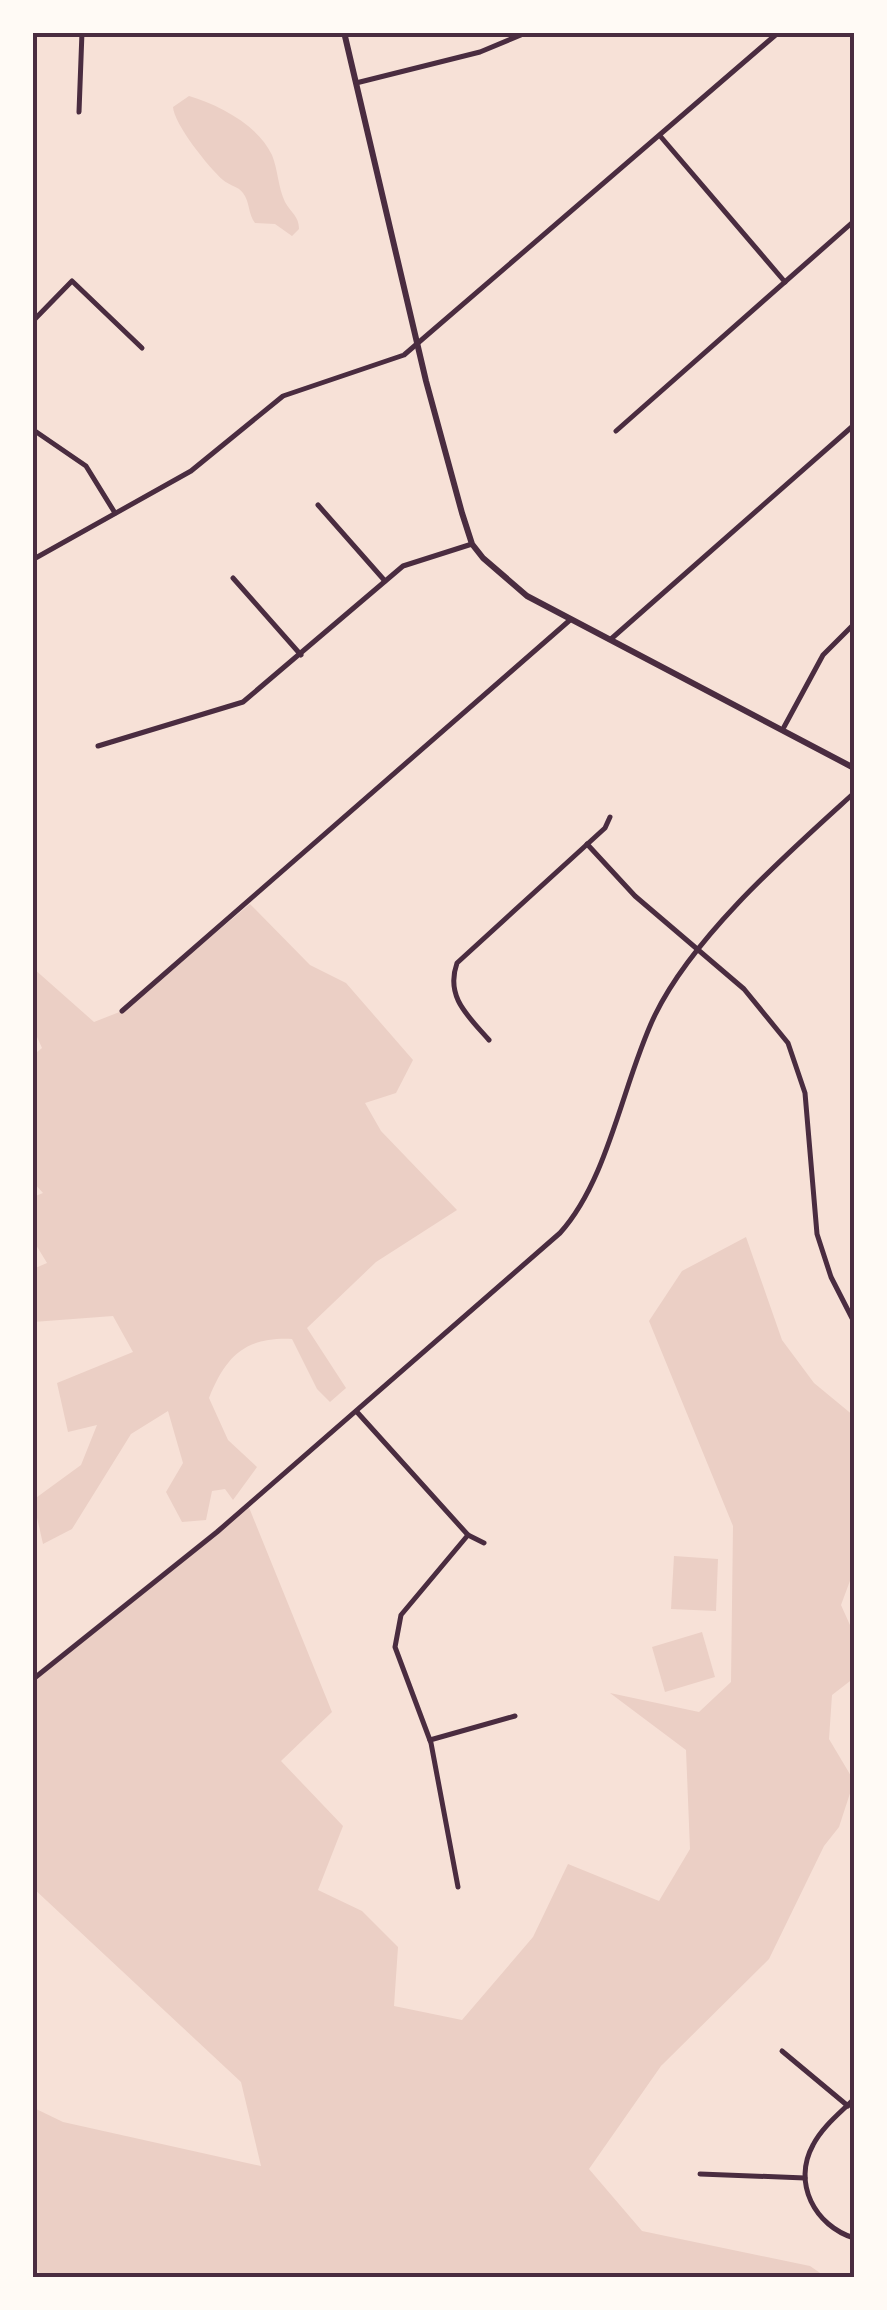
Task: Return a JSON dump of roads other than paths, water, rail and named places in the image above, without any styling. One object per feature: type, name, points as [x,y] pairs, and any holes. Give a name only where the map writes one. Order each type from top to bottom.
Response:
[{"type":"street","points":[[79,112],[82,32]]},
{"type":"street","points":[[344,32],[418,345],[472,544],[509,584],[570,620],[784,727],[854,768]]},
{"type":"street","points":[[356,83],[480,52],[528,32]]},
{"type":"street","points":[[32,560],[191,471],[283,396],[392,362],[418,345],[780,32]]},
{"type":"street","points":[[660,138],[784,282]]},
{"type":"street","points":[[616,431],[854,221]]},
{"type":"street","points":[[32,322],[72,280],[142,348]]},
{"type":"street","points":[[611,639],[854,425]]},
{"type":"street","points":[[32,429],[86,466],[115,513]]},
{"type":"street","points":[[318,505],[385,581]]},
{"type":"street","points":[[98,746],[232,708],[254,695],[414,560],[472,544]]},
{"type":"street","points":[[233,578],[300,655]]},
{"type":"street","points":[[122,1011],[570,620]]},
{"type":"street","points":[[784,727],[823,656],[854,624]]},
{"type":"street","points":[[32,1680],[357,1412],[569,1222],[585,1196],[657,1012],[675,980],[772,866],[854,793]]},
{"type":"street","points":[[488,1040],[457,1002],[452,982],[457,964],[587,844],[610,817]]},
{"type":"street","points":[[587,844],[635,896],[744,990],[778,1028],[796,1059],[805,1093],[817,1234],[831,1278],[854,1322]]},
{"type":"street","points":[[357,1412],[468,1535],[484,1543]]},
{"type":"street","points":[[458,1887],[430,1740],[398,1662],[398,1631],[401,1615],[468,1535]]},
{"type":"street","points":[[430,1740],[515,1716]]},
{"type":"street","points":[[782,2052],[848,2106]]},
{"type":"street","points":[[854,2099],[814,2142],[805,2178],[812,2204],[831,2228],[854,2238]]},
{"type":"street","points":[[700,2174],[805,2178]]}]
